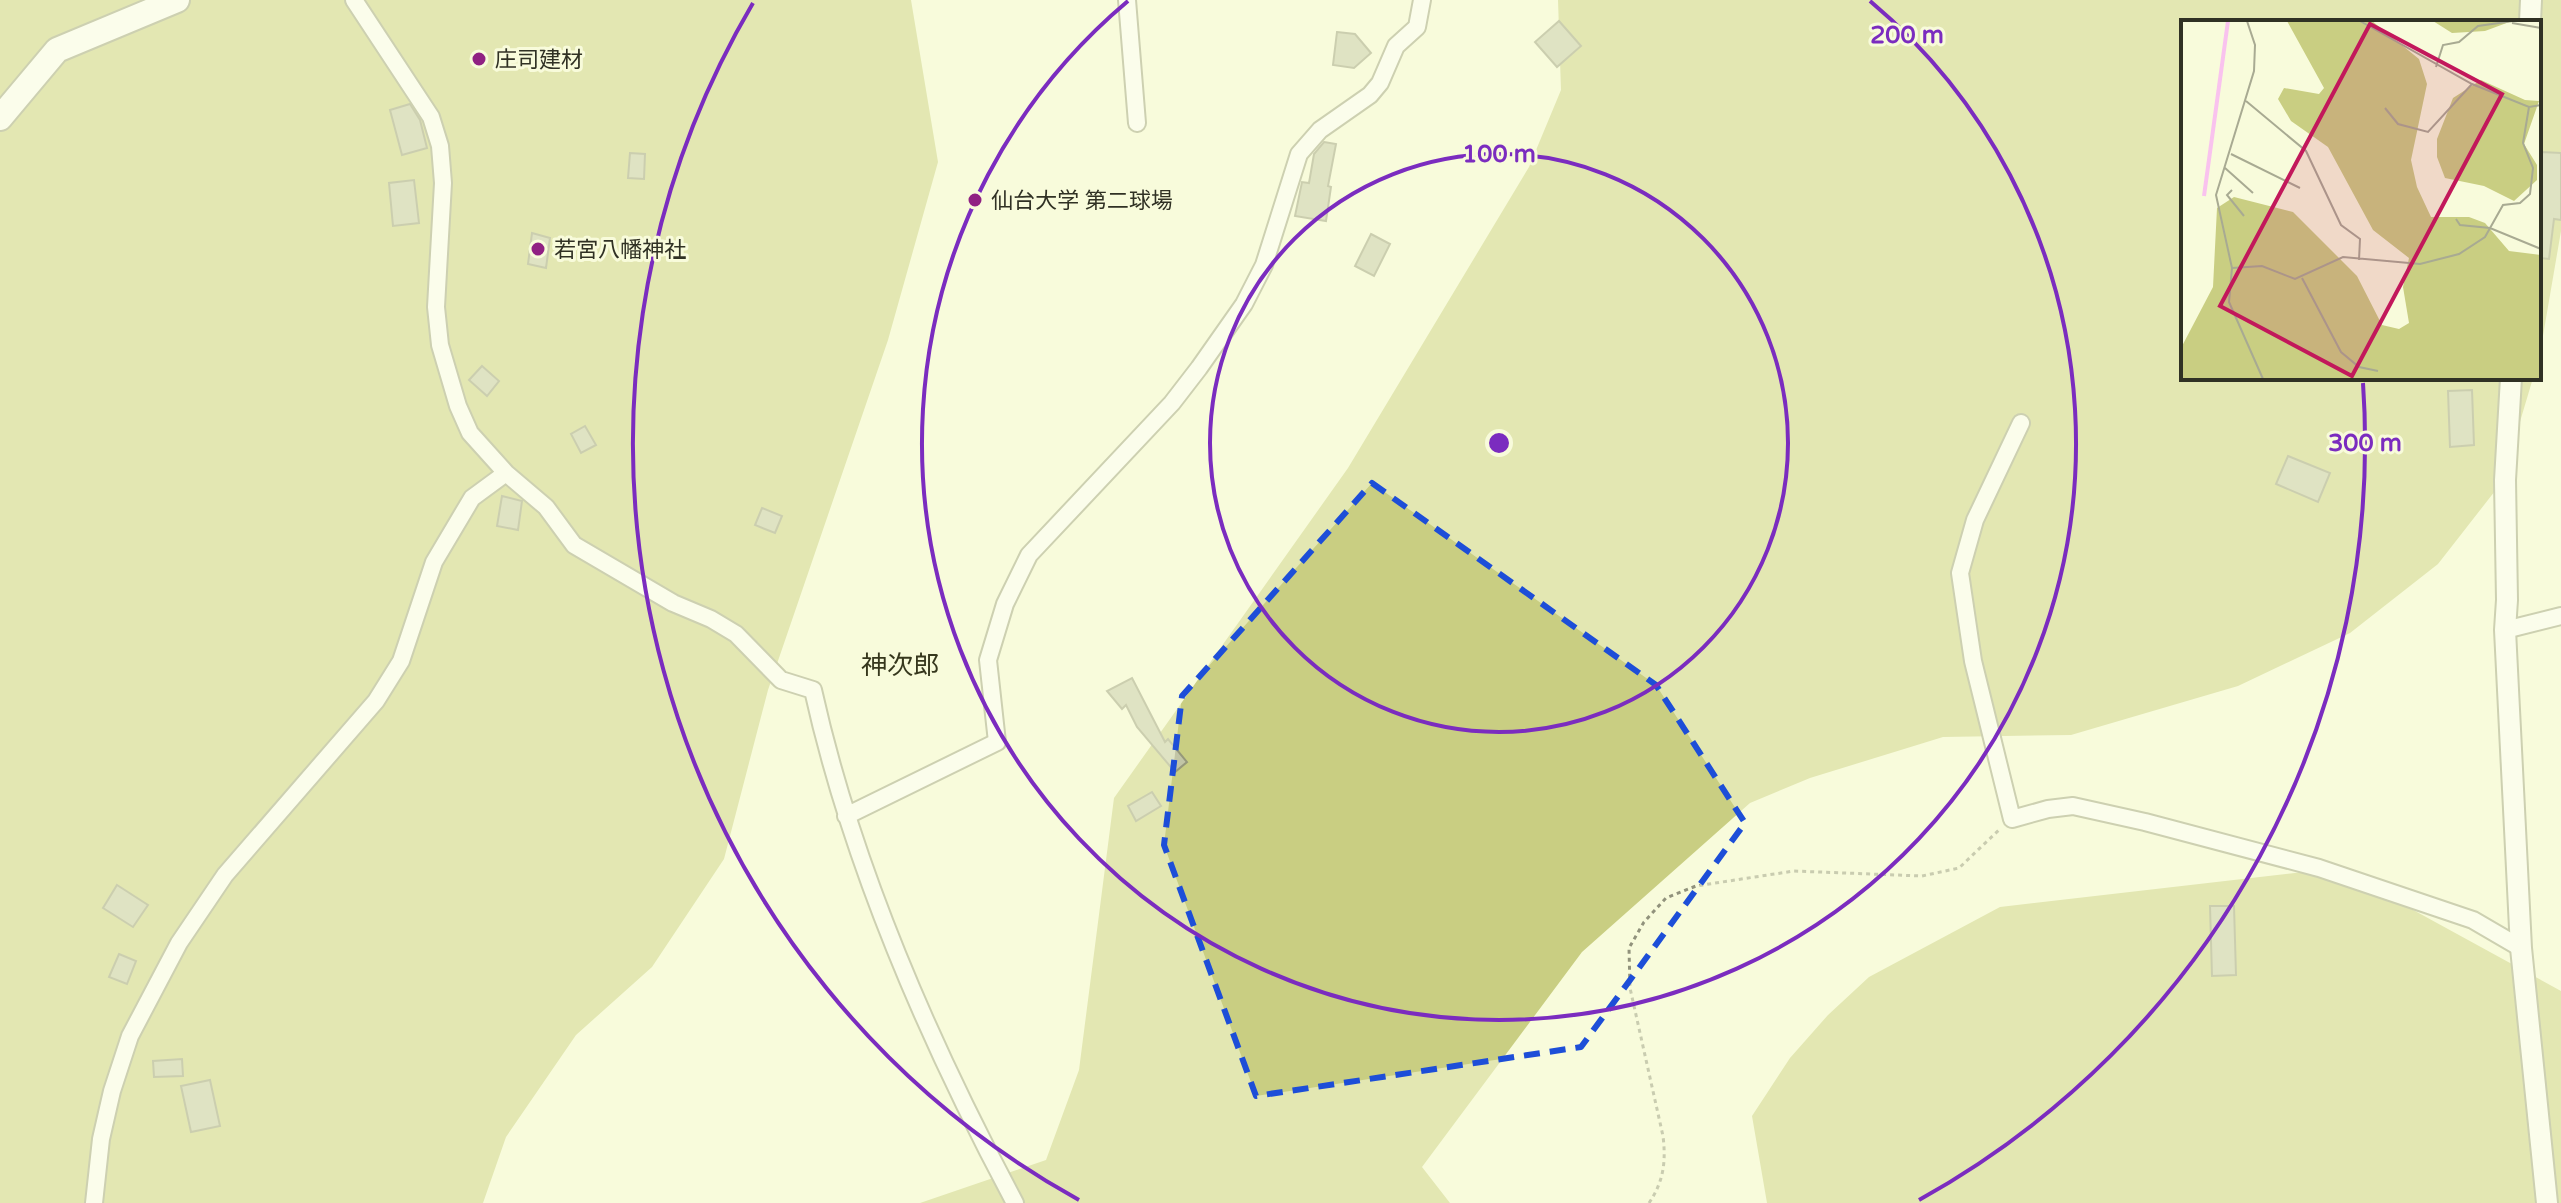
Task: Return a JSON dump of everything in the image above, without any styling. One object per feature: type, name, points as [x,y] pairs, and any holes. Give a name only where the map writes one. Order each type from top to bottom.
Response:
[{"type":"main road","points":[[0,118],[57,50],[177,0]]},
{"type":"street","points":[[354,0],[431,117],[440,146],[443,183],[436,307],[440,345],[458,406],[470,433],[506,473],[546,507],[574,545],[673,603],[724,626],[756,652],[781,680],[813,690],[828,758],[846,816],[943,1062],[1015,1203]]},
{"type":"street","points":[[1127,0],[1137,123]]},
{"type":"street","points":[[846,816],[997,742],[988,660],[1005,604],[1029,555],[1172,403],[1199,368],[1244,304],[1264,265],[1299,154],[1320,130],[1370,95],[1380,83],[1396,46],[1417,27],[1422,0]]},
{"type":"street","points":[[2530,20],[2531,0]]},
{"type":"street","points":[[2511,380],[2505,480],[2505,630],[2521,948],[2547,1203]]},
{"type":"street","points":[[2021,423],[1975,520],[1960,573],[1973,661],[2012,819],[2073,806],[2145,822],[2319,868],[2473,920],[2521,948]]},
{"type":"street","points":[[94,1203],[101,1139],[112,1091],[130,1036],[179,943],[233,865],[376,701],[401,661],[434,562],[472,498],[506,473]]},
{"type":"street","points":[[2505,630],[2561,616]]},
{"type":"path","points":[[1649,1203],[1663,1177],[1665,1155],[1630,988],[1629,948],[1644,922],[1666,898],[1696,886],[1794,871],[1922,876],[1959,868],[2012,819]]},
{"type":"highlighted area","points":[[1372,483],[1656,685],[1745,823],[1581,1047],[1256,1096],[1164,845],[1182,696]]},
{"type":"green space","points":[[0,0],[911,0],[938,162],[888,340],[768,690],[724,859],[652,967],[576,1035],[506,1137],[483,1203],[0,1203]]},
{"type":"green space","points":[[1558,0],[2561,0],[2561,231],[2541,347],[2541,20],[2181,20],[2181,380],[2532,380],[2502,482],[2438,564],[2350,633],[2238,686],[2071,735],[1943,737],[1810,778],[1750,803],[1582,952],[1422,1167],[1450,1203],[920,1203],[1046,1160],[1079,1070],[1114,798],[1348,468],[1529,167],[1561,90]]},
{"type":"green space","points":[[2347,867],[2384,894],[2561,991],[2561,1203],[1767,1203],[1752,1116],[1790,1058],[1828,1015],[1869,977],[2000,907]]},
{"type":"building","points":[[1559,21],[1581,46],[1557,67],[1535,42]]},
{"type":"building","points":[[1337,32],[1355,34],[1371,53],[1354,68],[1333,65]]},
{"type":"building","points":[[410,104],[420,120],[427,148],[402,155],[390,110]]},
{"type":"building","points":[[1324,142],[1336,144],[1328,186],[1331,187],[1326,221],[1295,216],[1302,182],[1309,183],[1314,154]]},
{"type":"building","points":[[2541,152],[2561,153],[2561,220],[2554,219],[2549,259],[2541,258]]},
{"type":"building","points":[[630,153],[645,154],[644,179],[628,178]]},
{"type":"building","points":[[414,180],[419,223],[393,226],[389,183]]},
{"type":"building","points":[[532,233],[550,238],[546,268],[528,264]]},
{"type":"building","points":[[1371,234],[1390,244],[1374,276],[1355,266]]},
{"type":"building","points":[[482,366],[499,381],[487,396],[469,380]]},
{"type":"building","points":[[2472,390],[2474,445],[2450,447],[2448,391]]},
{"type":"building","points":[[585,426],[596,445],[581,453],[571,434]]},
{"type":"building","points":[[2288,456],[2330,473],[2318,502],[2276,484]]},
{"type":"building","points":[[502,496],[522,501],[518,530],[497,526]]},
{"type":"building","points":[[762,508],[782,516],[775,533],[755,525]]},
{"type":"building","points":[[1132,678],[1165,742],[1168,739],[1187,762],[1175,772],[1137,727],[1126,705],[1122,709],[1107,691]]},
{"type":"building","points":[[1152,792],[1161,806],[1136,821],[1128,806]]},
{"type":"building","points":[[117,885],[148,905],[133,927],[103,908]]},
{"type":"building","points":[[2210,906],[2234,906],[2236,975],[2212,976]]},
{"type":"building","points":[[119,954],[136,961],[127,984],[109,977]]},
{"type":"building","points":[[182,1059],[183,1076],[154,1077],[153,1061]]},
{"type":"building","points":[[210,1080],[220,1126],[191,1132],[181,1086]]},
{"type":"place","name":"庄司建材","points":[[479,59]]},
{"type":"place","name":"仙台大学 第二球場","points":[[975,200]]},
{"type":"place","name":"若宮八幡神社","points":[[538,249]]},
{"type":"district","name":"神次郎","points":[[900,665]]}]
